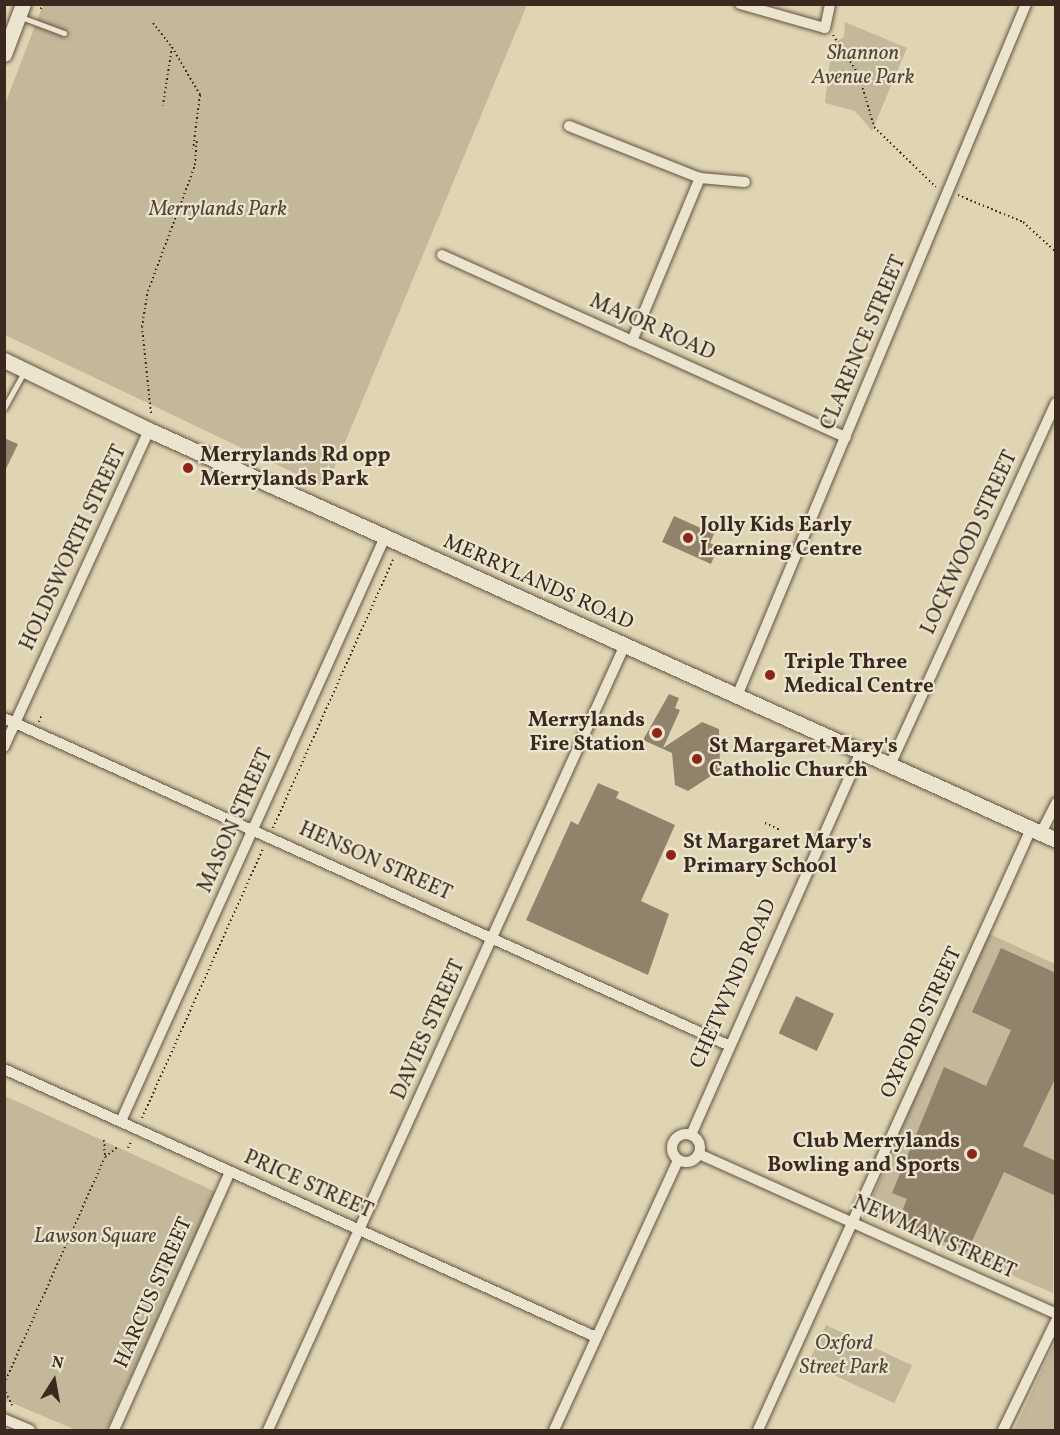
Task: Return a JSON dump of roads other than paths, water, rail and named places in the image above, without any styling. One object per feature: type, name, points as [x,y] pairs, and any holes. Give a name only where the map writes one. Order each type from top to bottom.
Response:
[{"type":"main road","points":[[4,54],[21,10]]},
{"type":"main road","name":"MERRYLANDS ROAD","points":[[4,360],[149,430],[1043,834]]},
{"type":"street","points":[[740,4],[825,28],[830,4]]},
{"type":"street","name":"CLARENCE STREET","points":[[737,696],[1026,4]]},
{"type":"street","points":[[569,126],[700,178],[745,182]]},
{"type":"street","points":[[632,341],[700,178]]},
{"type":"street","name":"MAJOR ROAD","points":[[442,255],[846,437]]},
{"type":"street","name":"LOCKWOOD STREET","points":[[890,765],[1056,403]]},
{"type":"street","name":"HOLDSWORTH STREET","points":[[4,747],[149,430]]},
{"type":"street","name":"MASON STREET","points":[[121,1121],[385,537]]},
{"type":"street","name":"DAVIES STREET","points":[[268,1431],[625,645]]},
{"type":"street","name":"HENSON STREET","points":[[4,718],[728,1045]]},
{"type":"street","name":"CHETWYND ROAD","points":[[691,1135],[728,1045],[861,752]]},
{"type":"street","name":"OXFORD STREET","points":[[758,1431],[852,1223],[1043,834],[1056,802]]},
{"type":"street","name":"PRICE STREET","points":[[6,1074],[121,1121],[596,1337]]},
{"type":"street","points":[[691,1135],[699,1154],[690,1161],[678,1160],[672,1148],[674,1140],[691,1135]]},
{"type":"street","name":"NEWMAN STREET","points":[[699,1154],[1056,1314]]},
{"type":"street","points":[[554,1431],[678,1160]]},
{"type":"street","name":"HARCUS STREET","points":[[114,1431],[230,1172]]},
{"type":"street","points":[[1003,1431],[1056,1321]]},
{"type":"street","points":[[4,1419],[30,1431]]},
{"type":"lane","points":[[21,10],[64,33]]},
{"type":"lane","points":[[4,408],[25,370]]},
{"type":"place","name":"Merrylands Rd opp Merrylands Park","points":[[188,468]]},
{"type":"place","name":"Jolly Kids Early Learning Centre","points":[[688,538]]},
{"type":"place","name":"Triple Three Medical Centre","points":[[770,675]]},
{"type":"place","name":"Merrylands Fire Station","points":[[657,733]]},
{"type":"place","name":"St Margaret Mary's Catholic Church","points":[[697,759]]},
{"type":"place","name":"St Margaret Mary's Primary School","points":[[671,855]]},
{"type":"place","name":"Club Merrylands Bowling and Sports","points":[[972,1154]]},
{"type":"park label","name":"Shannon Avenue Park","points":[[863,66]]},
{"type":"park label","name":"Merrylands Park","points":[[218,210]]},
{"type":"park label","name":"Lawson Square","points":[[95,1237]]},
{"type":"park label","name":"Oxford Street Park","points":[[844,1356]]}]
